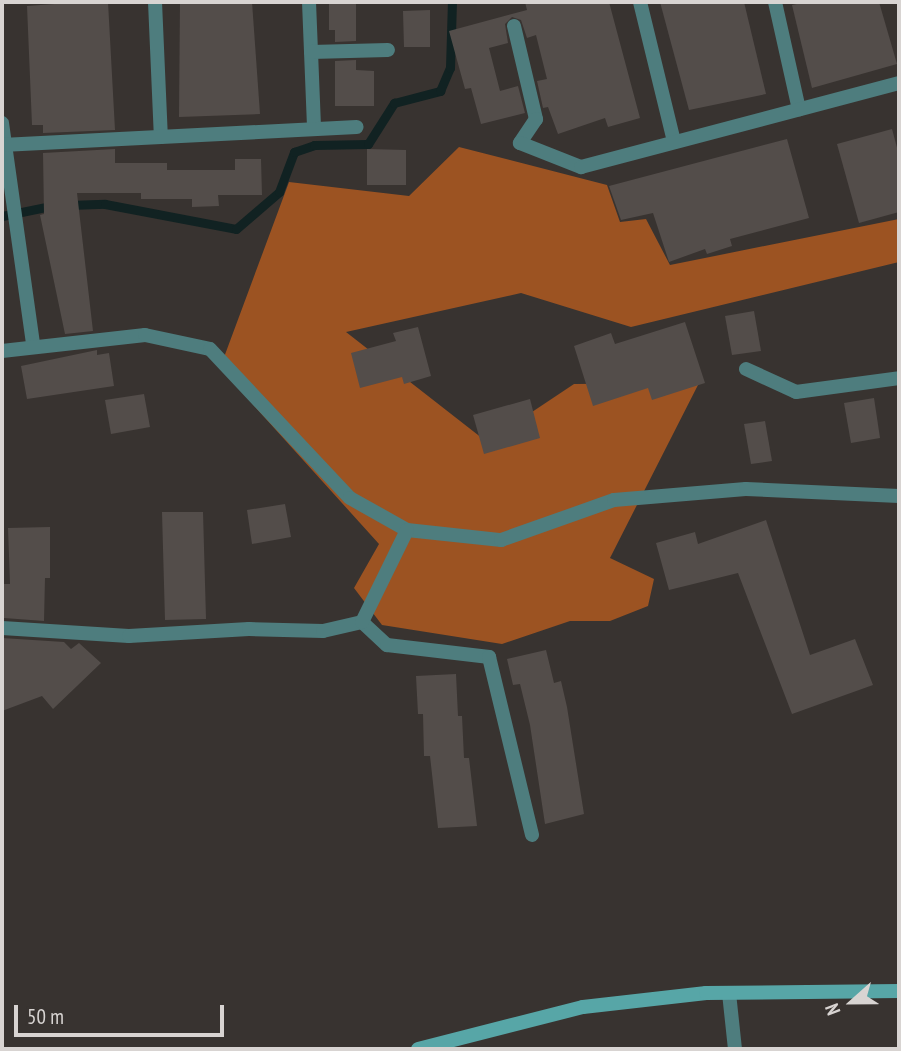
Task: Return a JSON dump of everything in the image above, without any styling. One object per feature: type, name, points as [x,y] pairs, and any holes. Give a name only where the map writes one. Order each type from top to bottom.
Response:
[{"type":"street","points":[[155,2],[162,137]]},
{"type":"street","points":[[309,2],[314,129]]},
{"type":"street","points":[[640,2],[674,142]]},
{"type":"street","points":[[775,2],[799,109]]},
{"type":"street","points":[[514,26],[536,119],[520,143],[580,167],[899,83]]},
{"type":"street","points":[[312,52],[388,50]]},
{"type":"street","points":[[2,123],[33,344]]},
{"type":"street","points":[[3,145],[357,127]]},
{"type":"street","points":[[2,351],[33,344],[145,335],[210,349],[350,498],[407,530],[502,540],[614,500],[746,489],[899,496]]},
{"type":"street","points":[[747,369],[796,392],[899,379]]},
{"type":"street","points":[[362,622],[407,530]]},
{"type":"street","points":[[2,628],[129,636],[249,629],[323,631],[362,622]]},
{"type":"street","points":[[362,622],[387,645],[489,657],[532,835]]},
{"type":"street","points":[[418,1049],[583,1007],[729,993],[899,991]]},
{"type":"street","points":[[729,993],[734,1049]]},
{"type":"shaded area","points":[[459,147],[607,185],[620,222],[646,219],[670,265],[899,219],[899,262],[631,327],[521,293],[346,332],[487,442],[574,384],[699,383],[610,558],[654,579],[648,606],[610,621],[570,621],[502,644],[382,625],[354,588],[379,544],[220,368],[289,182],[409,196]]},
{"type":"building","points":[[108,2],[115,130],[43,133],[43,125],[32,125],[27,6]]},
{"type":"building","points":[[180,2],[252,2],[260,114],[179,117]]},
{"type":"building","points":[[329,2],[356,2],[356,41],[335,42],[335,30],[329,30]]},
{"type":"building","points":[[525,2],[609,2],[640,118],[608,127],[605,118],[558,134],[548,107],[543,108],[537,81],[547,79],[536,35],[527,38],[521,20],[512,17],[505,24],[508,43],[489,48],[500,91],[518,86],[525,113],[481,124],[471,88],[465,89],[449,31],[527,10]]},
{"type":"building","points":[[660,2],[744,2],[766,94],[689,110]]},
{"type":"building","points":[[806,2],[879,2],[897,64],[812,88],[792,5]]},
{"type":"building","points":[[430,10],[430,47],[404,47],[403,11]]},
{"type":"building","points":[[356,60],[356,70],[374,71],[374,106],[335,106],[335,61]]},
{"type":"building","points":[[892,129],[899,155],[899,212],[859,223],[837,144]]},
{"type":"building","points":[[787,139],[809,218],[730,239],[732,246],[707,254],[705,249],[669,262],[653,213],[621,220],[609,186]]},
{"type":"building","points":[[115,149],[115,163],[167,163],[167,170],[235,170],[235,159],[261,159],[262,195],[218,195],[219,206],[192,207],[192,199],[141,199],[141,193],[77,193],[93,331],[65,334],[40,215],[44,214],[43,153]]},
{"type":"building","points":[[367,149],[406,150],[406,185],[367,185]]},
{"type":"building","points":[[754,311],[761,351],[732,355],[725,316]]},
{"type":"building","points":[[685,322],[705,383],[652,400],[648,388],[593,406],[574,346],[611,333],[615,344]]},
{"type":"building","points":[[418,327],[431,376],[404,384],[402,377],[360,388],[351,353],[396,341],[393,333]]},
{"type":"building","points":[[97,350],[97,355],[109,353],[114,386],[27,399],[21,366]]},
{"type":"building","points":[[144,394],[150,427],[111,434],[105,400]]},
{"type":"building","points":[[874,398],[880,438],[851,443],[844,403]]},
{"type":"building","points":[[530,399],[540,438],[484,454],[473,415]]},
{"type":"building","points":[[765,421],[772,461],[751,464],[744,424]]},
{"type":"building","points":[[285,504],[291,537],[252,544],[247,510]]},
{"type":"building","points":[[162,512],[203,512],[206,619],[165,620]]},
{"type":"building","points":[[766,520],[810,655],[855,639],[873,685],[792,714],[738,573],[669,590],[656,543],[695,532],[698,544]]},
{"type":"building","points":[[50,527],[50,578],[45,578],[44,621],[4,618],[4,584],[10,584],[8,528]]},
{"type":"building","points":[[2,638],[64,642],[71,649],[79,643],[101,663],[53,709],[42,696],[2,711]]},
{"type":"building","points":[[546,650],[554,683],[561,681],[584,814],[545,824],[530,725],[520,684],[513,685],[507,659]]},
{"type":"building","points":[[456,674],[458,716],[462,716],[464,758],[469,758],[477,826],[438,828],[430,756],[424,756],[423,714],[418,714],[416,676]]},
{"type":"waterway","points":[[69,205],[105,204],[236,229],[279,192],[294,152],[314,145],[368,144],[394,103],[440,91],[450,68],[452,2]]},
{"type":"waterway","points":[[2,216],[55,205]]}]
